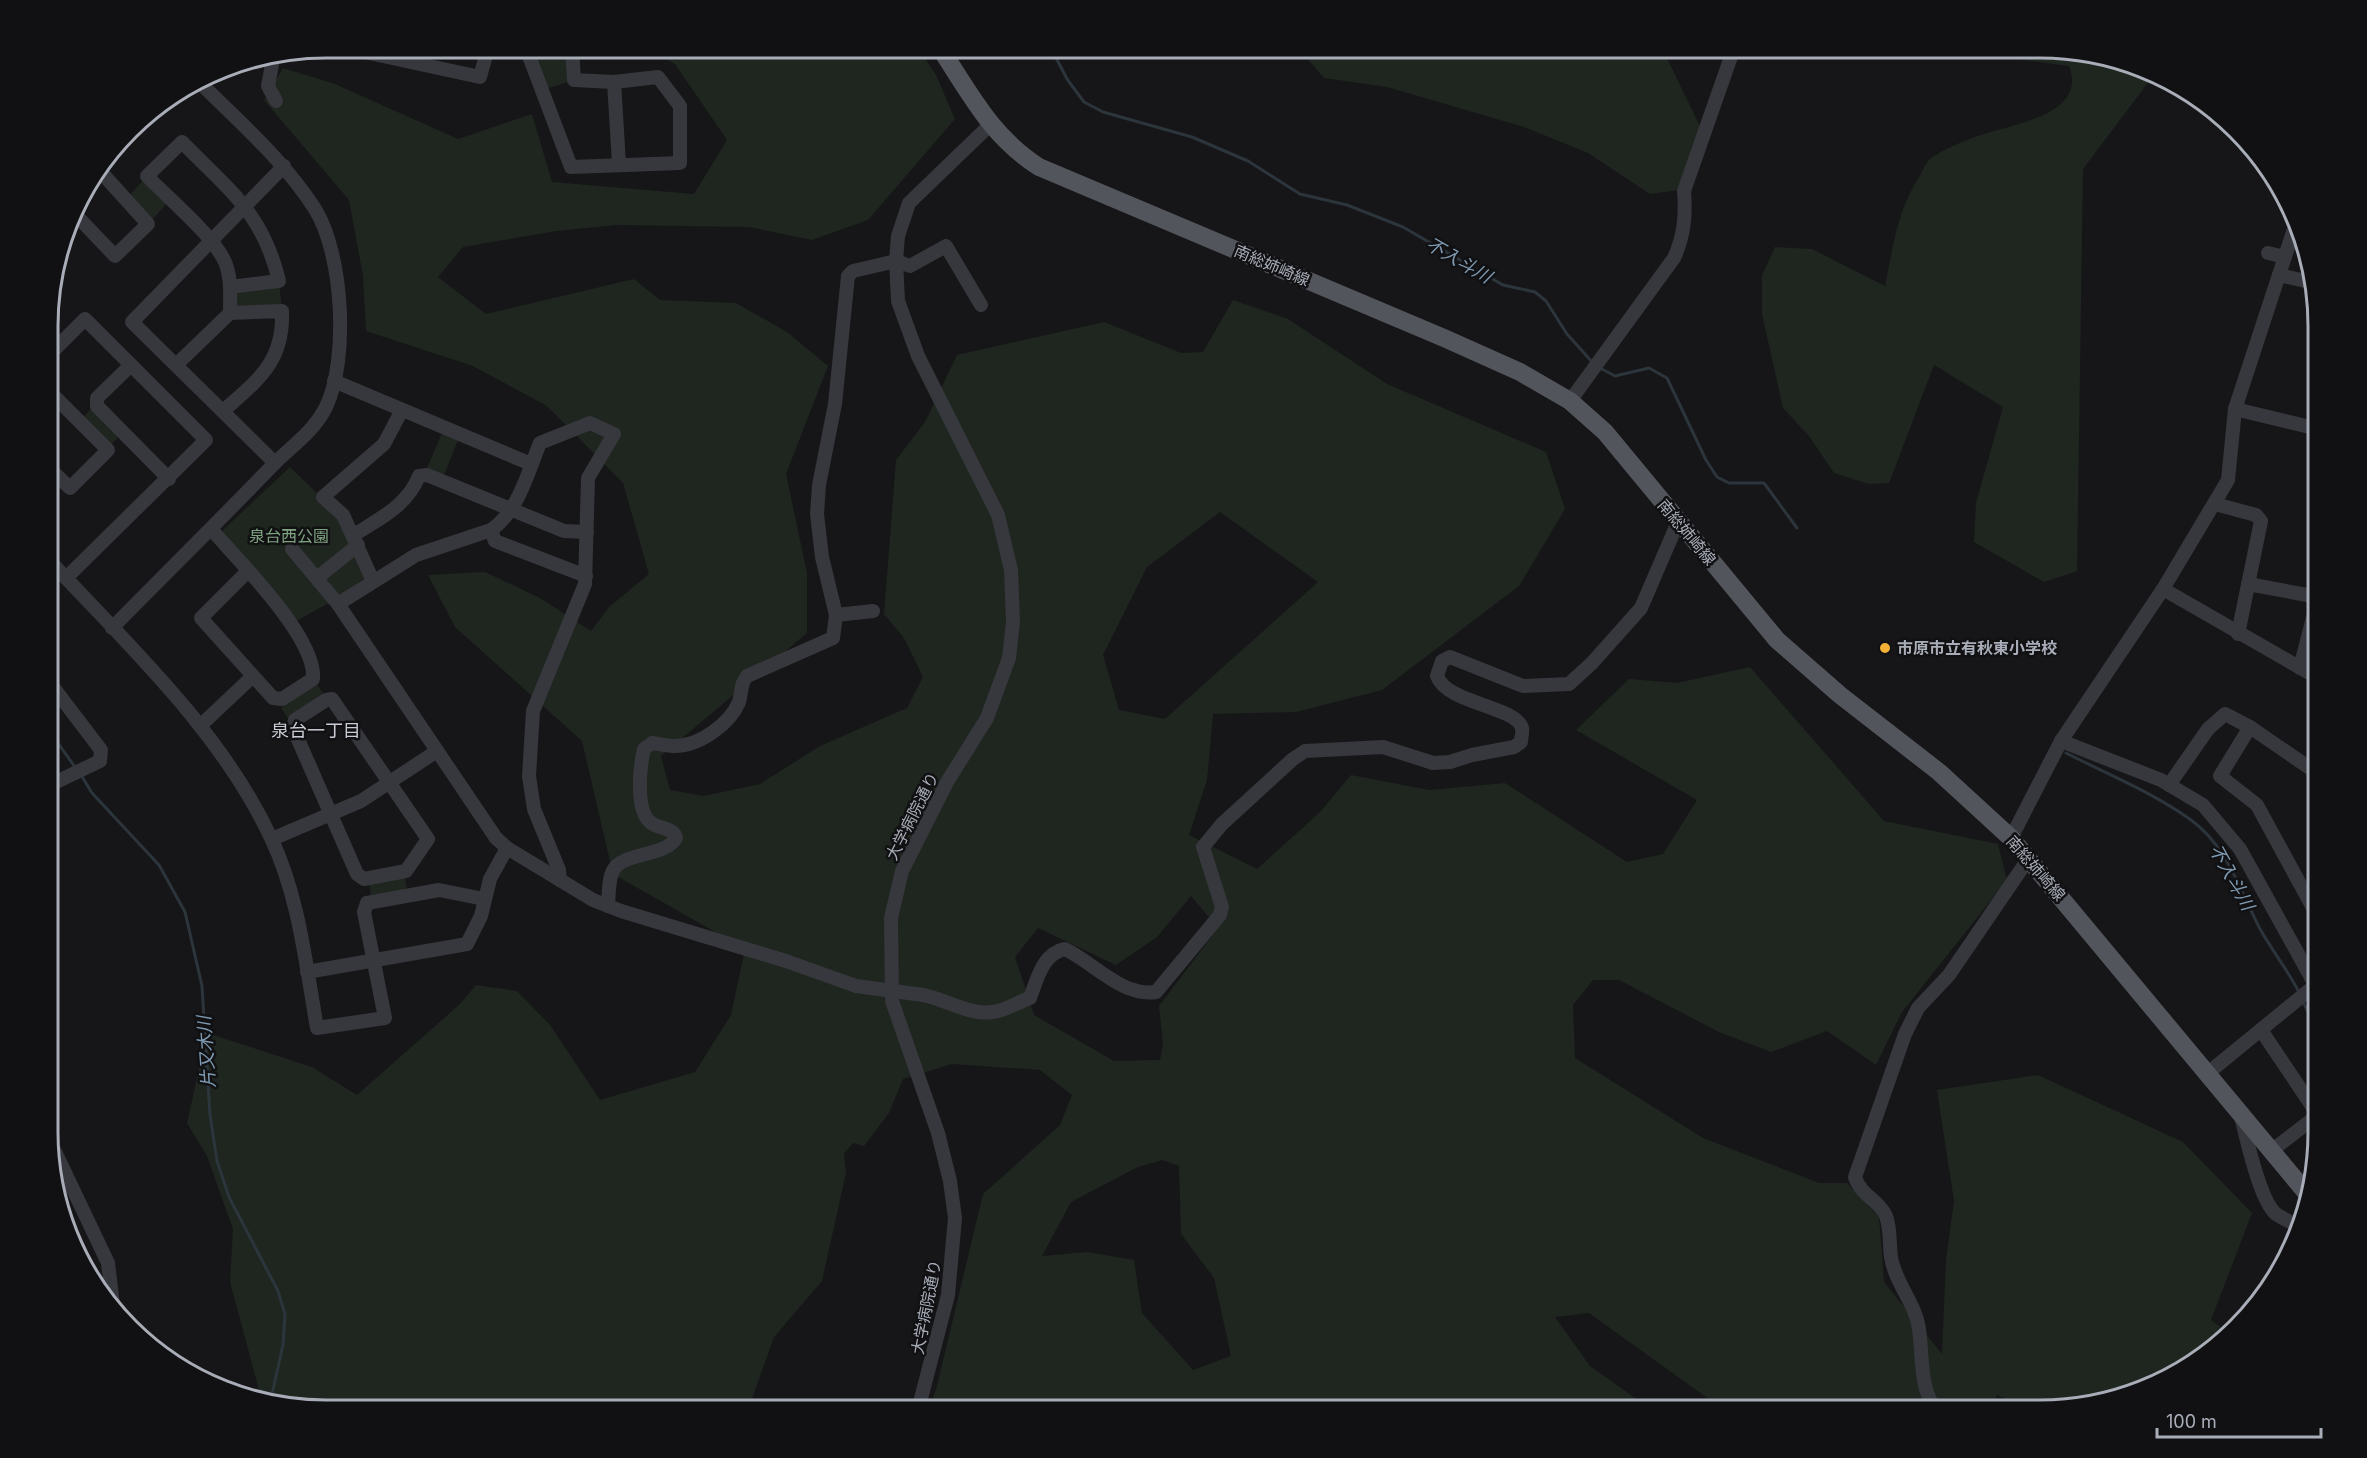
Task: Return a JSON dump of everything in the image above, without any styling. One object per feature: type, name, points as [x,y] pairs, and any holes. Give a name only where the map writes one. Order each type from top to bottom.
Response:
[{"type":"main road","name":"南総姉崎線","points":[[946,58],[990,125],[1014,151],[1039,167],[1443,338],[1520,372],[1570,401],[1605,432],[1776,640],[1839,694],[1939,772],[2011,838],[2302,1188]]},
{"type":"street","points":[[392,58],[480,77],[485,58]]},
{"type":"street","points":[[533,58],[571,167],[680,163],[680,106],[658,77],[614,82],[574,80],[573,58]]},
{"type":"street","points":[[1570,401],[1665,273],[1682,241],[1684,191],[1731,58]]},
{"type":"street","points":[[272,64],[268,86],[276,101]]},
{"type":"street","points":[[614,82],[619,164]]},
{"type":"street","points":[[112,628],[275,463],[312,429],[326,406],[341,348],[332,245],[316,210],[284,166],[205,88]]},
{"type":"street","name":"大学病院通り","points":[[921,1400],[948,1295],[955,1218],[950,1181],[938,1133],[892,1001],[891,918],[902,871],[947,782],[987,718],[1009,658],[1013,622],[1011,570],[998,515],[918,356],[898,301],[896,261],[898,236],[909,203],[990,125]]},
{"type":"street","points":[[230,287],[279,281],[272,252],[262,230],[245,206],[182,142],[147,176],[211,242],[224,259],[230,287],[230,313]]},
{"type":"street","points":[[275,463],[132,322],[284,166]]},
{"type":"street","points":[[81,220],[115,256],[148,224],[105,176]]},
{"type":"street","points":[[2011,838],[2061,741],[2163,589],[2228,480],[2235,409],[2292,235]]},
{"type":"street","points":[[608,906],[611,876],[618,864],[670,845],[676,838],[672,831],[650,823],[643,811],[640,791],[644,749],[652,743],[677,746],[697,741],[720,727],[737,706],[743,680],[747,676],[833,638],[836,615],[822,557],[817,514],[819,485],[835,404],[846,283],[853,271],[896,261],[910,266],[946,246],[981,305]]},
{"type":"street","points":[[2268,253],[2285,257]]},
{"type":"street","points":[[2279,275],[2304,281]]},
{"type":"street","points":[[176,365],[230,313],[282,311],[281,341],[272,363],[261,377],[223,411]]},
{"type":"street","points":[[58,346],[85,319],[206,441],[66,578]]},
{"type":"street","points":[[131,364],[97,398],[98,406],[169,479]]},
{"type":"street","points":[[334,381],[531,464]]},
{"type":"street","points":[[58,400],[108,450],[70,488],[58,477]]},
{"type":"street","points":[[2235,409],[2308,427]]},
{"type":"street","points":[[373,581],[343,515],[323,497],[384,444],[402,410]]},
{"type":"street","points":[[338,604],[429,548],[491,530],[511,510],[540,443],[590,423],[614,434],[588,478],[586,576],[538,698],[532,722],[530,776],[534,809],[559,870],[560,880]]},
{"type":"street","points":[[317,578],[356,540],[403,503],[414,489],[419,476],[427,475],[564,531],[587,532]]},
{"type":"street","points":[[2215,504],[2260,517],[2238,634]]},
{"type":"street","points":[[292,549],[338,604],[496,838],[507,848],[608,906],[786,961],[856,987],[940,998],[975,1011],[994,1012],[1030,998],[1047,960],[1055,951],[1065,950],[1131,990],[1145,993],[1156,992],[1220,915],[1222,907],[1203,847],[1222,824],[1293,759],[1305,751],[1383,747],[1433,763],[1450,762],[1514,747],[1521,742],[1522,731],[1515,719],[1445,689],[1437,676],[1442,661],[1450,657],[1523,686],[1569,684],[1604,650],[1641,608],[1678,522]]},
{"type":"street","points":[[211,529],[248,571],[295,629],[314,669],[314,679],[282,699],[273,698],[201,618],[248,571]]},
{"type":"street","points":[[491,530],[495,541],[586,576]]},
{"type":"street","points":[[58,570],[200,726],[228,762],[272,839],[292,899],[317,1028],[385,1018],[364,912],[367,903],[439,890],[484,899]]},
{"type":"street","points":[[2248,584],[2308,596]]},
{"type":"street","points":[[2163,589],[2308,672]]},
{"type":"street","points":[[836,615],[873,611]]},
{"type":"street","points":[[2300,668],[2308,637]]},
{"type":"street","points":[[200,726],[253,676]]},
{"type":"street","points":[[58,694],[101,750],[100,761],[58,781]]},
{"type":"street","points":[[326,699],[332,699],[428,839],[406,871],[364,879],[357,874],[331,815],[292,729],[295,720],[326,699]]},
{"type":"street","points":[[2169,785],[2208,729],[2225,714],[2250,727],[2308,767]]},
{"type":"street","points":[[2250,727],[2220,776],[2257,804],[2308,898]]},
{"type":"street","points":[[2061,741],[2169,785],[2203,805],[2240,849],[2308,968]]},
{"type":"street","points":[[272,839],[331,815],[391,783],[437,751]]},
{"type":"street","points":[[307,972],[467,944],[481,916],[490,879],[507,848]]},
{"type":"street","points":[[1931,1400],[1924,1381],[1919,1328],[1901,1288],[1891,1257],[1890,1232],[1885,1213],[1864,1195],[1855,1177],[1901,1045],[1918,1008],[1949,975],[2029,858]]},
{"type":"street","points":[[2208,1073],[2308,994]]},
{"type":"street","points":[[2261,1030],[2308,1100]]},
{"type":"street","points":[[2241,1113],[2250,1154],[2265,1196],[2274,1213],[2292,1222]]},
{"type":"street","points":[[2271,1151],[2308,1123]]},
{"type":"street","points":[[61,1164],[108,1263],[111,1291]]},
{"type":"green space","points":[[531,58],[573,58],[574,80],[543,90]]},
{"type":"green space","points":[[664,58],[925,58],[936,75],[955,119],[868,220],[812,240],[749,227],[616,225],[556,231],[463,247],[438,277],[486,314],[634,279],[660,300],[736,303],[787,332],[828,366],[786,474],[807,573],[807,633],[661,756],[670,790],[704,796],[760,784],[820,746],[907,708],[923,677],[904,638],[884,614],[896,460],[925,422],[957,355],[1104,322],[1181,353],[1203,352],[1233,300],[1288,319],[1387,384],[1546,452],[1565,509],[1519,586],[1382,690],[1296,712],[1213,714],[1207,780],[1189,835],[1257,869],[1320,812],[1351,775],[1429,790],[1505,783],[1627,862],[1663,854],[1697,800],[1576,730],[1629,679],[1677,683],[1750,667],[1884,821],[1998,844],[2007,880],[1902,1012],[1876,1065],[1827,1031],[1771,1052],[1719,1032],[1619,980],[1593,980],[1573,1005],[1575,1058],[1703,1138],[1819,1183],[1847,1183],[1879,1217],[1884,1282],[1942,1354],[1946,1260],[1954,1201],[1937,1090],[2038,1075],[2183,1142],[2252,1213],[2211,1320],[2222,1328],[2204,1344],[2174,1364],[2143,1379],[2093,1394],[2058,1399],[2008,1400],[1997,1395],[1995,1400],[1710,1400],[1589,1313],[1555,1317],[1590,1366],[1638,1400],[932,1400],[983,1194],[1060,1125],[1072,1095],[1040,1070],[952,1064],[903,1079],[889,1113],[864,1146],[853,1143],[844,1154],[846,1173],[822,1281],[774,1337],[752,1400],[327,1400],[292,1397],[259,1391],[230,1282],[233,1229],[207,1156],[187,1123],[207,1033],[312,1067],[357,1095],[460,1004],[476,985],[517,991],[550,1025],[600,1100],[695,1072],[731,1015],[745,949],[613,874],[582,741],[455,627],[428,575],[485,572],[540,598],[591,631],[609,607],[649,574],[623,483],[547,406],[473,366],[366,331],[363,276],[349,200],[264,100],[283,68],[335,84],[458,139],[532,114],[552,182],[694,194],[727,140],[675,64]],"holes":[[[1220,512],[1318,582],[1165,719],[1119,710],[1103,655],[1147,567]],[[1191,896],[1218,928],[1159,1006],[1163,1044],[1160,1060],[1114,1061],[1034,1015],[1015,957],[1038,928],[1116,965],[1157,937]],[[1162,1160],[1179,1166],[1181,1234],[1214,1278],[1231,1356],[1193,1370],[1142,1313],[1134,1260],[1087,1252],[1042,1256],[1071,1202],[1138,1167]]]},
{"type":"green space","points":[[1307,58],[1667,58],[1699,124],[1701,159],[1679,190],[1650,194],[1588,153],[1524,127],[1387,87],[1324,78]]},
{"type":"green space","points":[[2009,58],[2058,59],[2093,64],[2149,82],[2083,169],[2077,571],[2044,582],[1974,542],[1976,503],[2003,407],[1934,365],[1889,483],[1869,484],[1834,473],[1809,436],[1783,408],[1762,314],[1762,275],[1775,247],[1812,249],[1885,286],[1901,216],[1929,160],[1942,151],[1969,139],[2028,121],[2058,106],[2068,96],[2072,83],[2069,66]]},
{"type":"green space","points":[[147,176],[170,200],[148,224],[126,199]]},
{"type":"green space","points":[[279,281],[282,311],[230,313],[230,287]]},
{"type":"green space","points":[[94,405],[122,433],[108,448],[81,420]]},
{"type":"green space","points":[[442,433],[458,440],[444,475],[427,468]]},
{"type":"green space","name":"泉台西公園","points":[[290,467],[321,497],[345,528],[366,577],[338,598],[296,621],[223,534],[223,530]]},
{"type":"green space","points":[[316,683],[323,693],[288,718],[281,708]]},
{"type":"green space","points":[[405,875],[407,892],[371,897],[369,880]]},
{"type":"waterway","name":"不入斗川","points":[[1056,58],[1067,79],[1084,102],[1103,112],[1192,137],[1248,161],[1300,194],[1347,205],[1403,227],[1503,285],[1535,292],[1546,301],[1567,334],[1593,363]]},
{"type":"waterway","name":"不入斗川","points":[[1598,367],[1615,376],[1649,368],[1667,378],[1706,460],[1717,477],[1729,483],[1764,483],[1797,528]]},
{"type":"waterway","name":"片又木川","points":[[58,743],[75,767]]},
{"type":"waterway","name":"不入斗川","points":[[2066,753],[2177,810],[2214,842],[2239,884],[2259,927],[2300,994]]},
{"type":"waterway","name":"片又木川","points":[[81,775],[92,793],[159,865],[185,912],[202,986],[210,1115],[217,1161],[229,1197],[278,1291],[285,1314],[283,1345],[272,1394]]},
{"type":"waterway","name":"不入斗川","points":[[2302,1000],[2308,1012]]},
{"type":"place","name":"市原市立有秋東小学校","points":[[1885,648]]},
{"type":"district","name":"泉台一丁目","points":[[316,730]]}]
